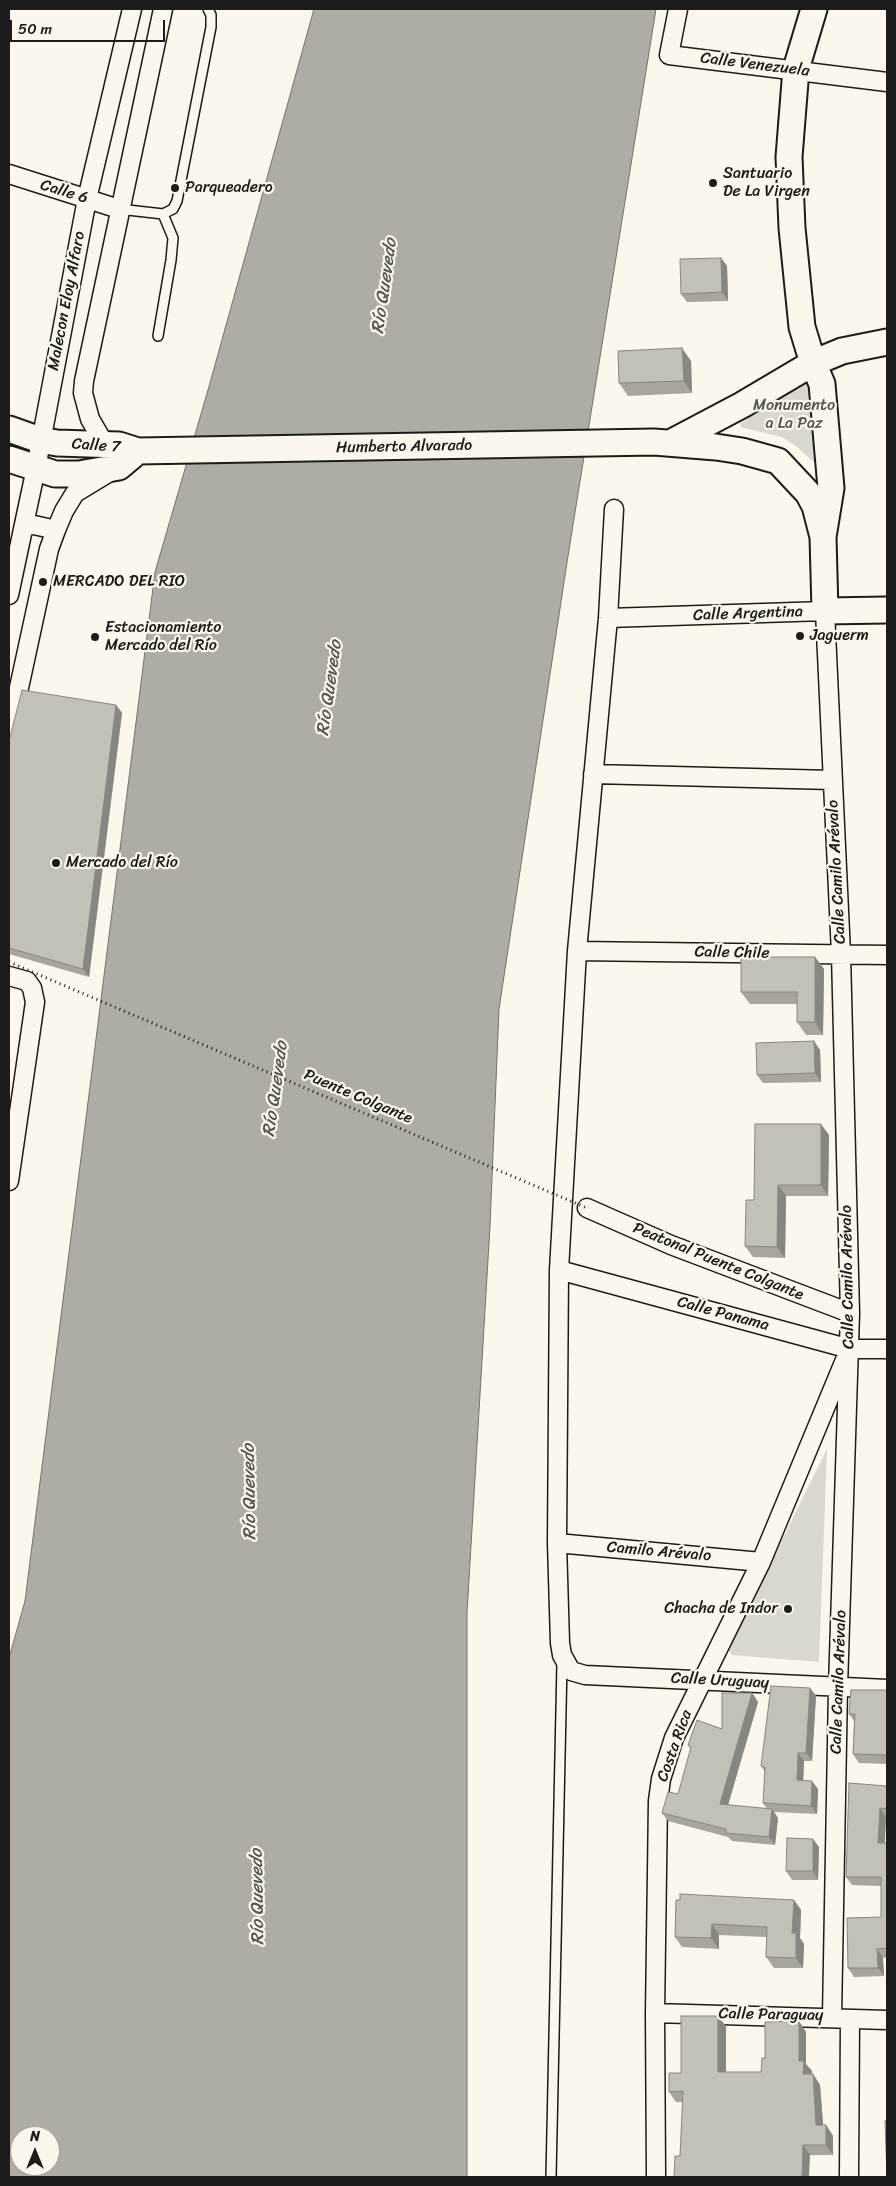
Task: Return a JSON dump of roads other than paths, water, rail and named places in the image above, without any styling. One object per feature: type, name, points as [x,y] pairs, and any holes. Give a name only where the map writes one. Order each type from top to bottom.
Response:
[{"type":"main road","name":"Calle Camilo Arévalo","points":[[814,9],[796,70],[789,157],[792,228],[802,326],[813,363],[822,384],[831,488],[823,538],[825,612]]},
{"type":"main road","points":[[662,442],[742,405],[813,363],[842,351],[887,342]]},
{"type":"main road","name":"Calle 7","points":[[9,429],[40,440],[57,443],[120,444],[137,456]]},
{"type":"main road","name":"Calle Camilo Arévalo","points":[[662,442],[742,451],[778,461],[808,493],[815,506],[823,538]]},
{"type":"main road","name":"Humberto Alvarado","points":[[137,456],[662,442]]},
{"type":"main road","name":"Calle 7","points":[[9,459],[55,474],[79,474],[137,456]]},
{"type":"main road","name":"Calle Argentina","points":[[825,612],[887,610]]},
{"type":"street","name":"Malecon Eloy Alfaro","points":[[9,595],[36,468],[87,199],[132,9]]},
{"type":"street","name":"Malecon Eloy Alfaro","points":[[105,445],[96,431],[86,404],[84,381],[163,9]]},
{"type":"street","name":"Calle Venezuela","points":[[678,9],[669,55],[887,82]]},
{"type":"street","name":"Calle 6","points":[[9,174],[120,209]]},
{"type":"street","points":[[10,723],[49,549],[64,511],[75,493],[137,456]]},
{"type":"street","points":[[562,1655],[557,1543],[559,1270],[577,951],[608,618],[614,509]]},
{"type":"street","points":[[24,526],[34,525],[56,530]]},
{"type":"street","name":"Calle Argentina","points":[[608,618],[825,612]]},
{"type":"street","name":"Calle Camilo Arévalo","points":[[825,612],[841,954],[850,1313],[838,1688],[832,2017]]},
{"type":"street","points":[[593,774],[832,780]]},
{"type":"street","name":"Calle Chile","points":[[577,951],[887,955]]},
{"type":"street","points":[[9,976],[27,981],[32,988],[35,1002],[9,1181]]},
{"type":"street","name":"Peatonal Puente Colgante","points":[[587,1208],[671,1245],[850,1313]]},
{"type":"street","name":"Calle Panama","points":[[559,1270],[850,1348],[887,1349]]},
{"type":"street","name":"Costa Rica","points":[[656,2177],[655,2013],[659,1790],[674,1738],[761,1562],[850,1348]]},
{"type":"street","name":"Camilo Arévalo","points":[[557,1543],[761,1562]]},
{"type":"street","name":"Calle Uruguay","points":[[562,1655],[571,1671],[580,1674],[887,1689]]},
{"type":"street","name":"Calle Paraguay","points":[[655,2013],[887,2020]]},
{"type":"street","points":[[849,2177],[850,2019]]},
{"type":"lane","points":[[120,209],[164,214],[173,209],[177,201],[211,27],[211,16],[208,9]]},
{"type":"lane","points":[[158,336],[173,238],[164,214]]},
{"type":"lane","points":[[551,2177],[562,1655]]},
{"type":"water","name":"Río Quevedo","points":[[314,9],[656,9],[568,556],[499,1009],[490,1226],[467,1613],[467,2177],[9,2177],[9,1658],[25,1601],[155,572],[208,390]]},
{"type":"place","name":"Santuario De La Virgen","points":[[713,183]]},
{"type":"place","name":"Parqueadero","points":[[175,188]]},
{"type":"place","name":"MERCADO DEL RIO","points":[[43,582]]},
{"type":"place","name":"Jaguerm","points":[[800,636]]},
{"type":"place","name":"Estacionamiento Mercado del Río","points":[[95,637]]},
{"type":"place","name":"Mercado del Río","points":[[56,863]]},
{"type":"place","name":"Chacha de Indor","points":[[788,1609]]},
{"type":"park label","name":"Monumento a La Paz","points":[[794,415]]}]
